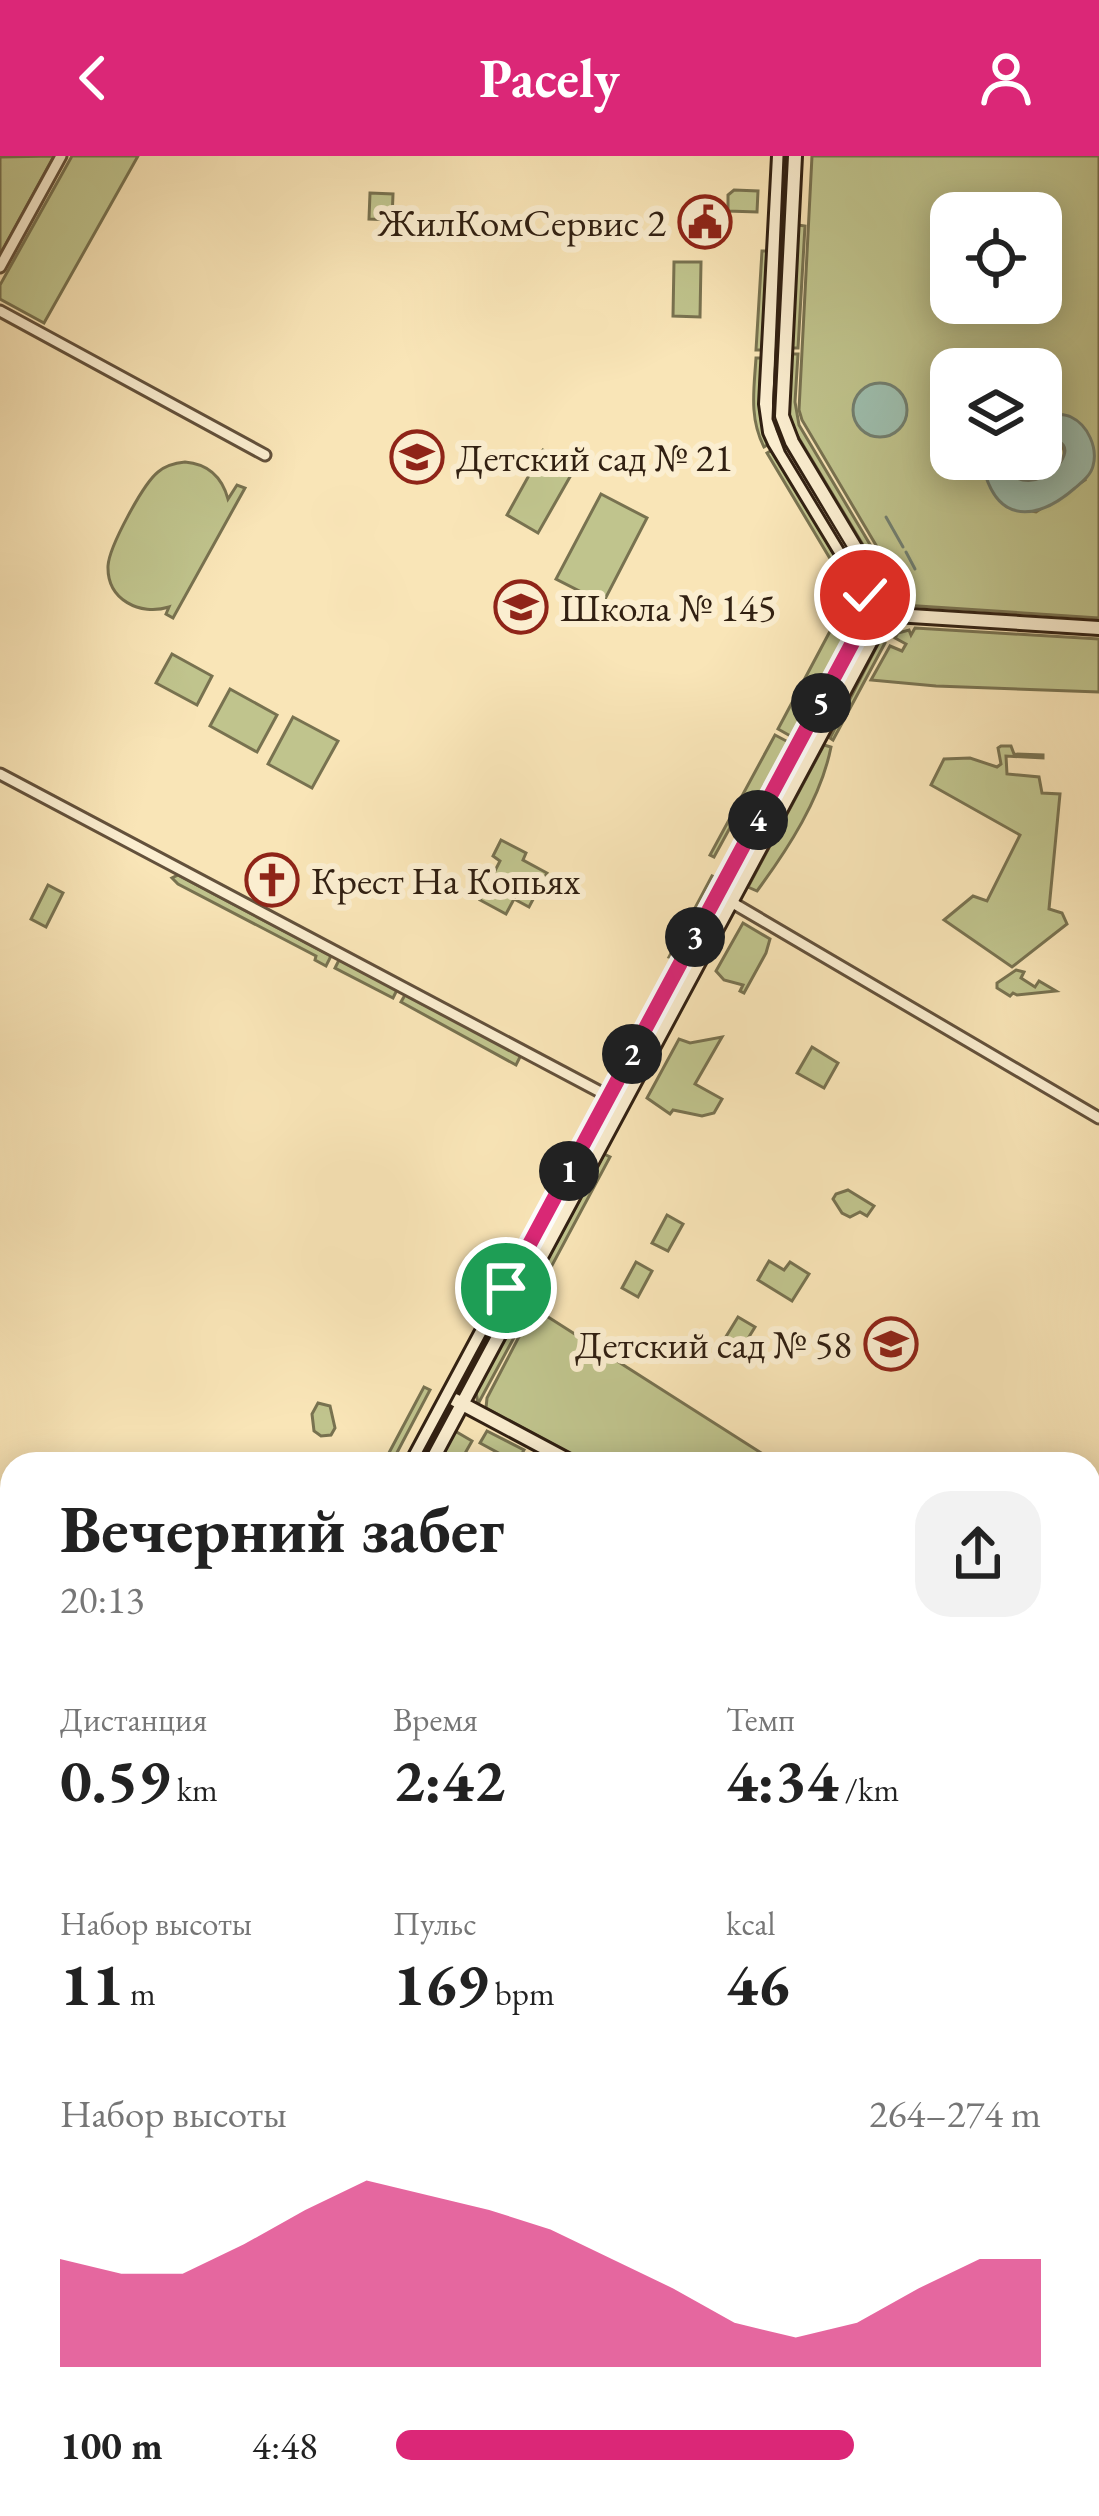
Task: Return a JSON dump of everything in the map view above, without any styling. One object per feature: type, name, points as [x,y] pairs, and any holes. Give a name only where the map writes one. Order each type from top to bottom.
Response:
[{"type":"main road","points":[[418,1452],[866,612],[861,585],[776,443],[767,419],[779,156]]},
{"type":"main road","points":[[436,1452],[883,614],[877,584],[792,442],[782,416],[795,156]]},
{"type":"main road","points":[[866,612],[1099,628]]},
{"type":"main road","points":[[448,1396],[552,1452]]},
{"type":"street","points":[[0,267],[62,156]]},
{"type":"street","points":[[0,311],[265,455]]},
{"type":"street","points":[[0,775],[623,1105]]},
{"type":"street","points":[[718,894],[1099,1118]]},
{"type":"green space","points":[[54,156],[0,255],[0,157]]},
{"type":"green space","points":[[72,156],[138,156],[44,323],[0,299],[0,285]]},
{"type":"green space","points":[[812,156],[1099,156],[1099,618],[903,605],[893,574],[802,420]]},
{"type":"green space","points":[[734,190],[758,191],[757,212],[728,211],[728,195]]},
{"type":"green space","points":[[370,193],[393,194],[392,220],[369,219]]},
{"type":"green space","points":[[798,225],[805,226],[798,348],[791,348]]},
{"type":"green space","points":[[762,251],[767,251],[762,350],[756,350]]},
{"type":"green space","points":[[674,262],[701,262],[700,317],[673,316]]},
{"type":"green space","points":[[791,354],[798,354],[795,402],[799,425],[884,568],[898,603],[791,425]]},
{"type":"green space","points":[[756,358],[762,358],[760,413],[769,444],[764,447],[754,414]]},
{"type":"green space","points":[[543,450],[575,468],[538,533],[507,515]]},
{"type":"green space","points":[[772,450],[858,594],[858,618],[842,609],[844,582],[767,453]]},
{"type":"green space","points":[[185,462],[213,473],[228,499],[237,485],[245,488],[173,618],[166,614],[169,607],[147,609],[127,603],[113,588],[108,566],[120,531],[152,479],[164,468]]},
{"type":"green space","points":[[601,494],[647,518],[603,603],[556,579]]},
{"type":"green space","points":[[836,620],[852,631],[794,738],[778,729]]},
{"type":"green space","points":[[915,628],[1099,639],[1099,692],[871,680],[890,646],[902,651],[906,644],[895,638],[898,633],[909,630],[911,635]]},
{"type":"green space","points":[[880,640],[885,643],[833,740],[830,738]]},
{"type":"green space","points":[[172,654],[212,676],[197,705],[156,683]]},
{"type":"green space","points":[[230,689],[277,715],[257,752],[210,726]]},
{"type":"green space","points":[[293,717],[338,741],[312,788],[268,764]]},
{"type":"green space","points":[[775,735],[792,744],[757,809],[744,802],[714,857],[710,855]]},
{"type":"green space","points":[[824,745],[831,747],[826,766],[802,822],[757,891],[748,887]]},
{"type":"green space","points":[[1001,746],[1011,746],[1014,754],[1043,755],[1006,756],[1007,774],[1039,777],[1042,793],[1060,794],[1049,909],[1062,913],[1067,924],[1012,967],[944,920],[973,896],[987,901],[1020,835],[931,785],[944,759],[970,758],[997,767]]},
{"type":"green space","points":[[501,840],[526,853],[523,860],[547,873],[529,907],[514,899],[506,914],[480,900],[500,861],[493,856]]},
{"type":"green space","points":[[178,875],[331,956],[326,966],[316,956],[178,884],[172,878]]},
{"type":"green space","points":[[712,876],[719,879],[676,959],[669,957]]},
{"type":"green space","points":[[48,885],[63,893],[46,927],[31,919]]},
{"type":"green space","points":[[743,923],[770,939],[744,993],[740,991],[743,985],[724,980],[716,971]]},
{"type":"green space","points":[[339,960],[397,990],[393,998],[335,968]]},
{"type":"green space","points":[[1016,970],[1024,972],[1021,978],[1035,987],[1039,981],[1056,991],[1010,996],[997,988],[997,983]]},
{"type":"green space","points":[[405,995],[521,1055],[516,1065],[401,1002]]},
{"type":"green space","points":[[722,1037],[695,1084],[722,1099],[714,1113],[702,1116],[673,1110],[670,1114],[647,1098],[679,1039],[690,1043]]},
{"type":"green space","points":[[812,1047],[838,1063],[824,1088],[797,1073]]},
{"type":"green space","points":[[604,1154],[610,1157],[534,1299],[528,1296]]},
{"type":"green space","points":[[848,1190],[874,1206],[867,1216],[842,1213],[833,1199]]},
{"type":"green space","points":[[667,1215],[683,1224],[668,1251],[652,1243]]},
{"type":"green space","points":[[769,1261],[784,1270],[790,1262],[809,1274],[792,1301],[758,1280]]},
{"type":"green space","points":[[636,1262],[652,1271],[638,1297],[622,1288]]},
{"type":"green space","points":[[524,1302],[531,1306],[478,1404],[476,1392]]},
{"type":"green space","points":[[534,1308],[760,1452],[568,1452],[486,1408]]},
{"type":"green space","points":[[738,1317],[755,1327],[736,1358],[719,1348]]},
{"type":"green space","points":[[424,1387],[430,1390],[397,1452],[389,1452]]},
{"type":"green space","points":[[318,1403],[330,1406],[335,1428],[331,1435],[314,1431],[312,1414]]},
{"type":"green space","points":[[455,1431],[472,1441],[466,1452],[444,1452]]},
{"type":"green space","points":[[487,1431],[524,1450],[497,1452],[480,1443]]},
{"type":"shaded area","points":[[880,383],[899,391],[907,410],[899,429],[880,437],[861,429],[853,410],[861,391]]},
{"type":"shaded area","points":[[1062,415],[1087,431],[1094,459],[1086,478],[1063,498],[1025,512],[1013,510],[993,493],[987,480],[1062,480]]},
{"type":"waterway","points":[[886,517],[903,547]]},
{"type":"waterway","points":[[906,552],[915,569]]},
{"type":"tram line","points":[[423,1452],[870,621],[865,583],[785,451],[773,419],[784,156]]},
{"type":"place","name":"ЖилКомСервис 2","points":[[705,222]]},
{"type":"place","name":"Детский сад № 21","points":[[417,457]]},
{"type":"place","name":"Школа № 145","points":[[521,607]]},
{"type":"place","name":"Крест На Копьях","points":[[272,880]]},
{"type":"place","name":"Детский сад № 58","points":[[891,1344]]},
{"type":"route","points":[[506,1288],[862,625],[865,595]]}]
